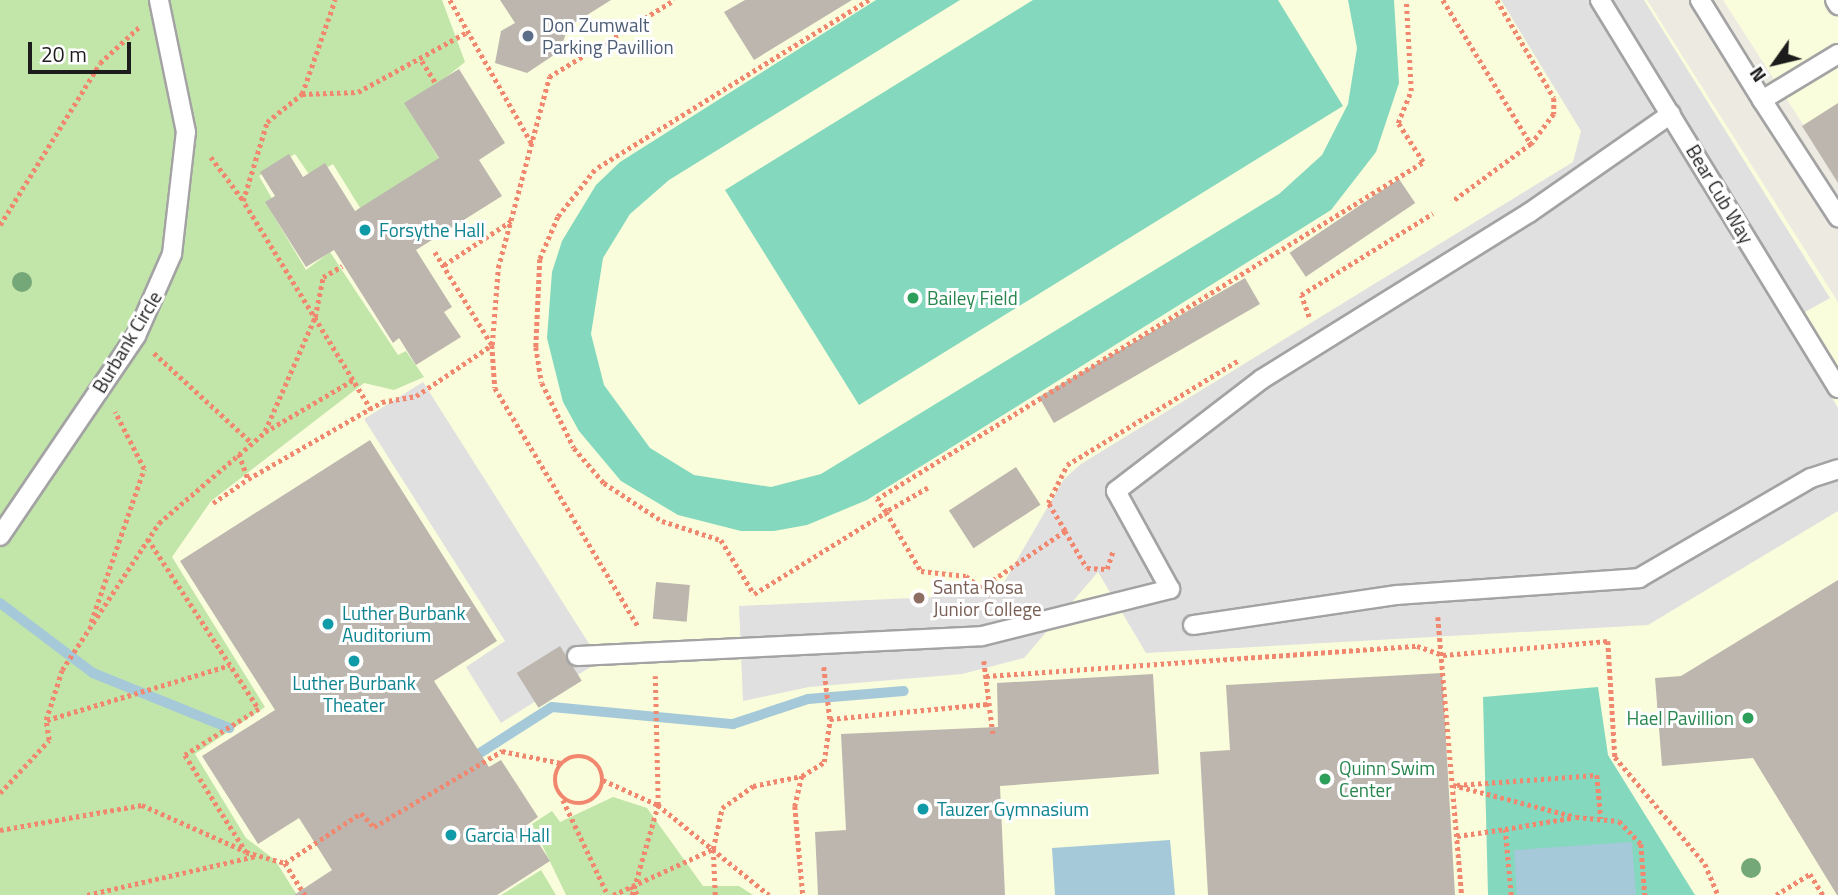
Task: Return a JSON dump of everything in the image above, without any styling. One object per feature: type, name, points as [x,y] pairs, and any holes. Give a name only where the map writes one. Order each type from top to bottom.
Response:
[{"type":"lane","name":"Bear Cub Way","points":[[1600,0],[1838,388]]},
{"type":"lane","points":[[1700,0],[1838,217]]},
{"type":"lane","points":[[1835,0],[1838,5]]},
{"type":"lane","name":"Burbank Circle","points":[[0,536],[135,336],[172,254],[185,175],[186,132],[160,4]]},
{"type":"lane","points":[[1762,100],[1838,54]]},
{"type":"lane","points":[[577,656],[982,643],[1170,589],[1116,491],[1262,379],[1529,213],[1671,114]]},
{"type":"lane","points":[[1193,625],[1397,595],[1639,578],[1811,478],[1838,469]]},
{"type":"path","points":[[243,201],[267,122],[302,94],[335,0]]},
{"type":"path","points":[[450,0],[532,144]]},
{"type":"path","points":[[632,895],[631,885],[658,805],[654,652],[495,388],[492,345],[498,268],[549,77],[674,0]]},
{"type":"path","points":[[869,0],[594,170],[558,216],[540,259],[536,347],[542,383],[574,448],[604,483],[662,522],[721,540],[754,594],[928,488]]},
{"type":"path","points":[[992,596],[966,576],[921,571],[877,499],[1423,162],[1398,123],[1411,91],[1406,0]]},
{"type":"path","points":[[1443,0],[1531,144]]},
{"type":"path","points":[[1452,202],[1531,144],[1554,114],[1554,98],[1497,0]]},
{"type":"path","points":[[0,225],[100,63],[160,4]]},
{"type":"path","points":[[302,94],[358,92],[422,61],[467,32]]},
{"type":"path","points":[[422,61],[436,83]]},
{"type":"path","points":[[201,146],[243,201],[371,410]]},
{"type":"path","points":[[443,265],[512,221]]},
{"type":"path","points":[[435,252],[492,345]]},
{"type":"path","points":[[265,432],[315,317],[323,277],[342,266]]},
{"type":"path","points":[[135,336],[252,443]]},
{"type":"path","points":[[213,503],[371,410],[416,396],[492,345]]},
{"type":"path","points":[[0,793],[49,740],[46,720],[62,670],[148,539],[265,432],[352,380]]},
{"type":"path","points":[[85,636],[144,469],[112,408]]},
{"type":"path","points":[[239,454],[248,480]]},
{"type":"path","points":[[1065,531],[1087,568],[1107,569],[1113,551]]},
{"type":"path","points":[[148,539],[259,709],[184,755],[246,852]]},
{"type":"path","points":[[1441,640],[1462,895]]},
{"type":"path","points":[[986,676],[1417,646],[1443,655],[1608,641],[1615,757],[1705,864],[1718,895]]},
{"type":"path","points":[[982,643],[993,733]]},
{"type":"path","points":[[46,720],[230,665]]},
{"type":"path","points":[[715,895],[713,849],[722,808],[753,786],[802,776],[824,762],[830,719],[826,686]]},
{"type":"path","points":[[830,719],[990,704]]},
{"type":"path","points":[[285,863],[361,813],[374,827],[502,751],[561,762],[576,756],[592,759],[603,780],[658,805],[768,895]]},
{"type":"path","points":[[561,762],[554,777],[562,799],[611,895],[713,849]]},
{"type":"path","points":[[1453,785],[1597,775],[1601,819]]},
{"type":"path","points":[[802,776],[795,806],[803,895]]},
{"type":"path","points":[[562,799],[585,804],[598,795],[603,780]]},
{"type":"path","points":[[1453,785],[1576,817],[1619,821],[1641,844],[1645,895]]},
{"type":"path","points":[[0,830],[142,805],[183,818],[246,852],[285,863],[305,895]]},
{"type":"path","points":[[1457,836],[1576,817]]},
{"type":"path","points":[[1505,829],[1511,895]]},
{"type":"path","points":[[87,895],[258,855]]},
{"type":"path","points":[[1776,895],[1810,874],[1823,895]]},
{"type":"path","points":[[631,885],[638,895]]},
{"type":"shaded area","name":"Santa Rosa Junior College","points":[[0,0],[1647,0],[1838,302],[1838,895],[0,895]]},
{"type":"shaded area","points":[[1501,0],[1644,0],[1830,298],[1787,322],[1838,408],[1838,511],[1648,625],[1146,653],[1098,572],[1024,658],[962,674],[809,687],[743,701],[739,606],[997,594],[1064,479],[1081,464],[1573,162],[1581,131]]},
{"type":"shaded area","points":[[1723,0],[1838,0],[1838,179]]},
{"type":"shaded area","points":[[423,382],[600,661],[501,723],[466,667],[505,641],[364,419]]},
{"type":"green space","points":[[0,0],[442,0],[465,62],[408,108],[441,162],[362,211],[333,164],[311,177],[295,154],[259,176],[274,202],[268,206],[306,270],[330,252],[398,355],[406,351],[424,377],[394,390],[364,383],[211,501],[172,557],[265,707],[195,754],[246,838],[275,860],[297,895],[0,895]]},
{"type":"green space","points":[[876,0],[960,0],[669,180],[630,214],[603,258],[591,334],[604,385],[650,448],[694,475],[771,487],[821,474],[1279,194],[1322,155],[1348,104],[1357,48],[1348,0],[1394,0],[1399,83],[1376,152],[1331,210],[867,500],[807,525],[774,531],[741,531],[678,515],[621,481],[579,431],[563,402],[547,338],[552,272],[562,241],[596,185],[620,162]]},
{"type":"green space","name":"Bailey Field","points":[[1033,0],[1278,0],[1343,106],[859,405],[725,190]]},
{"type":"green space","points":[[1598,687],[1608,755],[1695,895],[1488,895],[1483,697]]},
{"type":"green space","points":[[613,797],[647,808],[703,886],[739,886],[753,895],[566,895],[532,824],[552,811],[560,822]]},
{"type":"green space","points":[[541,870],[556,895],[501,895]]},
{"type":"water","points":[[1170,840],[1175,895],[1055,895],[1052,848]]},
{"type":"water","points":[[1632,842],[1636,895],[1517,895],[1514,850]]},
{"type":"building","name":"Don Zumwalt Parking Pavillion","points":[[500,0],[611,0],[568,27],[560,51],[527,73],[495,63],[501,31],[515,23]]},
{"type":"building","points":[[745,0],[852,0],[754,60],[724,12]]},
{"type":"building","name":"Forsythe Hall","points":[[459,69],[505,143],[479,160],[502,196],[416,250],[452,307],[444,312],[461,337],[416,365],[399,338],[393,343],[334,250],[306,267],[265,202],[275,196],[260,172],[289,154],[303,177],[325,163],[355,211],[439,158],[404,103]]},
{"type":"building","points":[[1838,103],[1838,183],[1802,126]]},
{"type":"building","points":[[1399,179],[1415,203],[1306,277],[1290,253]]},
{"type":"building","points":[[1245,278],[1260,304],[1054,423],[1039,397]]},
{"type":"building","name":"Luther Burbank Theater","points":[[370,440],[497,641],[434,681],[489,767],[501,760],[538,817],[527,825],[550,861],[497,895],[294,895],[332,870],[299,818],[258,844],[202,756],[275,710],[180,561]]},
{"type":"building","points":[[1016,467],[1041,505],[973,548],[949,511]]},
{"type":"building","name":"Hael Pavillion","points":[[1838,580],[1837,895],[1753,758],[1662,766],[1655,678],[1681,676]]},
{"type":"building","points":[[656,582],[690,585],[687,622],[653,619]]},
{"type":"building","points":[[560,646],[582,681],[538,708],[517,673]]},
{"type":"building","name":"Quinn Swim Center","points":[[1442,673],[1455,895],[1208,895],[1200,752],[1230,750],[1226,685]]},
{"type":"building","points":[[1153,674],[1159,774],[1000,786],[1005,895],[818,895],[815,832],[846,830],[841,734],[998,727],[997,683]]},
{"type":"waterway","points":[[0,603],[93,673],[229,728]]},
{"type":"waterway","points":[[469,760],[552,707],[733,724],[808,699],[904,691]]},
{"type":"place","name":"Don Zumwalt Parking Pavillion","points":[[528,36]]},
{"type":"place","name":"Forsythe Hall","points":[[365,230]]},
{"type":"place","name":"Bailey Field","points":[[913,298]]},
{"type":"place","name":"Santa Rosa Junior College","points":[[919,598]]},
{"type":"place","name":"Luther Burbank Auditorium","points":[[328,624]]},
{"type":"place","name":"Luther Burbank Theater","points":[[354,661]]},
{"type":"place","name":"Hael Pavillion","points":[[1748,718]]},
{"type":"place","name":"Quinn Swim Center","points":[[1325,779]]},
{"type":"place","name":"Tauzer Gymnasium","points":[[923,809]]},
{"type":"place","name":"Garcia Hall","points":[[451,835]]}]
